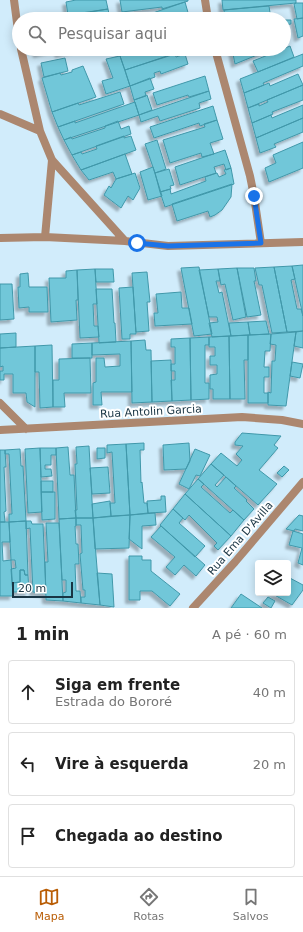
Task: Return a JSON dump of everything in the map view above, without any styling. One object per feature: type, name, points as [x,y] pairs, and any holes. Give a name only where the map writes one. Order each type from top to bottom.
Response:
[{"type":"street","points":[[14,0],[16,12]]},
{"type":"street","points":[[205,0],[207,12]]},
{"type":"street","points":[[23,56],[40,131],[52,160],[125,241]]},
{"type":"street","points":[[217,56],[250,176],[261,243]]},
{"type":"street","points":[[0,114],[40,131]]},
{"type":"street","points":[[45,237],[52,160]]},
{"type":"street","points":[[0,238],[45,237],[125,241],[168,246],[303,242]]},
{"type":"street","points":[[0,404],[26,429]]},
{"type":"street","name":"Rua Antolin Garcia","points":[[0,430],[242,417],[282,420],[303,424]]},
{"type":"street","name":"Rua Ema D'Avilla","points":[[193,608],[235,562],[303,482]]},
{"type":"building","points":[[76,0],[106,0],[108,9],[88,12],[68,12],[66,2]]},
{"type":"building","points":[[120,0],[188,1],[162,9],[162,7],[122,12]]},
{"type":"building","points":[[222,0],[296,0],[296,3],[223,10]]},
{"type":"building","points":[[185,2],[188,12],[156,12]]},
{"type":"building","points":[[303,3],[303,18],[297,19],[294,4]]},
{"type":"building","points":[[269,6],[270,12],[224,12],[224,10]]},
{"type":"building","points":[[108,9],[109,12],[90,12]]},
{"type":"building","points":[[303,18],[303,36],[298,38],[294,19]]},
{"type":"building","points":[[291,49],[294,57],[258,72],[253,61],[265,56],[291,56]]},
{"type":"building","points":[[303,54],[303,66],[244,93],[240,79]]},
{"type":"building","points":[[120,56],[167,56],[125,70]]},
{"type":"building","points":[[120,56],[130,86],[106,94],[102,81],[113,78],[106,59]]},
{"type":"building","points":[[169,56],[186,56],[188,64],[161,74],[160,71],[154,73],[155,77],[130,86],[125,70]]},
{"type":"building","points":[[233,56],[255,56],[235,64]]},
{"type":"building","points":[[65,58],[68,71],[44,77],[41,63]]},
{"type":"building","points":[[83,66],[96,97],[52,112],[42,78],[60,73],[61,75],[72,72],[72,70]]},
{"type":"building","points":[[298,74],[303,85],[248,108],[244,93],[269,83],[270,86]]},
{"type":"building","points":[[205,76],[209,91],[189,97],[188,95],[157,105],[153,93]]},
{"type":"building","points":[[150,78],[154,89],[145,92],[146,96],[134,100],[130,86]]},
{"type":"building","points":[[303,85],[303,100],[272,112],[273,114],[252,123],[248,108],[259,104],[259,106],[268,102],[267,100]]},
{"type":"building","points":[[209,91],[211,99],[199,103],[200,108],[160,121],[158,116],[141,122],[139,115]]},
{"type":"building","points":[[120,92],[124,104],[58,127],[52,112],[78,103],[79,105]]},
{"type":"building","points":[[147,95],[152,110],[139,115],[134,100]]},
{"type":"building","points":[[135,102],[139,115],[64,140],[58,127],[75,121],[75,123]]},
{"type":"building","points":[[303,105],[303,118],[256,138],[252,123],[271,115],[272,118]]},
{"type":"building","points":[[213,106],[217,120],[200,126],[199,123],[154,138],[150,127]]},
{"type":"building","points":[[303,118],[303,132],[274,144],[276,147],[260,153],[256,138]]},
{"type":"building","points":[[217,120],[223,139],[210,143],[214,154],[202,157],[201,153],[170,163],[163,140],[205,127],[204,124]]},
{"type":"building","points":[[118,121],[121,129],[129,126],[131,134],[72,155],[64,140],[71,137],[72,139],[105,128],[105,126]]},
{"type":"building","points":[[124,136],[124,138],[131,136],[136,150],[81,170],[72,155],[81,152],[82,154],[97,149],[96,146]]},
{"type":"building","points":[[157,140],[166,169],[155,173],[145,144]]},
{"type":"building","points":[[303,142],[303,168],[269,182],[265,168],[276,163],[273,155]]},
{"type":"building","points":[[225,150],[231,168],[226,170],[224,164],[214,167],[216,173],[180,185],[175,167]]},
{"type":"building","points":[[125,154],[132,174],[116,179],[113,172],[89,180],[81,170]]},
{"type":"building","points":[[153,167],[162,196],[148,200],[140,172]]},
{"type":"building","points":[[231,168],[234,184],[165,207],[160,192],[170,189],[171,194],[206,181],[205,177],[217,173],[219,177],[226,174],[224,170]]},
{"type":"building","points":[[169,169],[174,185],[170,186],[171,189],[160,192],[155,173]]},
{"type":"building","points":[[135,173],[140,188],[133,200],[128,196],[121,208],[104,195],[109,186],[111,188],[116,179]]},
{"type":"building","points":[[232,184],[231,197],[222,210],[215,215],[210,217],[208,211],[177,221],[172,204]]},
{"type":"building","points":[[303,265],[303,316],[292,266]]},
{"type":"building","points":[[292,266],[295,279],[291,280],[297,309],[301,309],[303,316],[303,331],[287,332],[274,267]]},
{"type":"building","points":[[199,267],[212,334],[194,336],[181,268]]},
{"type":"building","points":[[274,267],[287,332],[272,333],[262,285],[259,285],[255,268]]},
{"type":"building","points":[[237,268],[246,317],[233,320],[225,284],[221,285],[218,269]]},
{"type":"building","points":[[237,268],[254,268],[256,281],[254,281],[261,315],[247,317]]},
{"type":"building","points":[[95,269],[97,304],[93,304],[94,326],[98,326],[99,337],[80,338],[77,270]]},
{"type":"building","points":[[95,269],[113,269],[114,282],[96,282]]},
{"type":"building","points":[[218,269],[220,281],[216,281],[219,293],[222,292],[231,336],[212,337],[209,323],[218,322],[217,317],[209,317],[199,270]]},
{"type":"building","points":[[77,270],[77,320],[51,322],[49,278],[66,278],[66,271]]},
{"type":"building","points":[[147,272],[150,302],[147,302],[149,331],[136,332],[132,273]]},
{"type":"building","points":[[28,273],[29,287],[47,287],[48,312],[29,312],[29,307],[19,308],[18,287],[20,287],[20,274]]},
{"type":"building","points":[[0,284],[12,284],[14,319],[0,320]]},
{"type":"building","points":[[133,287],[136,334],[130,334],[130,339],[122,339],[119,288]]},
{"type":"building","points":[[96,289],[112,289],[116,342],[99,343]]},
{"type":"building","points":[[181,292],[182,308],[189,308],[192,324],[155,326],[154,313],[158,313],[156,294]]},
{"type":"building","points":[[266,321],[269,334],[250,335],[248,322]]},
{"type":"building","points":[[248,322],[250,335],[231,336],[229,323]]},
{"type":"building","points":[[303,331],[303,348],[294,346],[296,332]]},
{"type":"building","points":[[296,332],[286,406],[268,405],[268,392],[271,393],[272,361],[275,361],[276,345],[270,344],[271,334]]},
{"type":"building","points":[[16,333],[16,347],[0,348],[0,334]]},
{"type":"building","points":[[271,334],[270,351],[265,351],[264,367],[269,367],[269,377],[264,377],[264,393],[268,393],[268,403],[248,403],[248,335]]},
{"type":"building","points":[[248,335],[248,360],[244,360],[245,399],[230,399],[229,336]]},
{"type":"building","points":[[229,336],[230,399],[213,399],[213,389],[210,389],[210,375],[217,374],[217,365],[210,365],[210,356],[215,356],[215,347],[209,347],[209,337]]},
{"type":"building","points":[[209,337],[209,345],[205,345],[205,383],[209,383],[209,399],[191,400],[190,338]]},
{"type":"building","points":[[190,338],[191,400],[172,401],[171,380],[175,380],[175,371],[171,371],[171,364],[175,364],[175,347],[171,347],[171,339]]},
{"type":"building","points":[[145,340],[146,350],[151,350],[152,402],[132,403],[131,341]]},
{"type":"building","points":[[131,341],[132,392],[101,392],[102,405],[93,405],[93,383],[96,382],[96,358],[104,358],[105,367],[120,366],[120,354],[92,355],[92,343]]},
{"type":"building","points":[[92,343],[92,358],[72,358],[72,344]]},
{"type":"building","points":[[52,345],[53,407],[40,408],[39,372],[35,372],[35,346]]},
{"type":"building","points":[[35,346],[35,407],[27,402],[26,393],[13,393],[13,374],[4,374],[4,380],[0,380],[0,371],[3,371],[3,366],[0,367],[0,348]]},
{"type":"building","points":[[90,358],[91,393],[64,393],[65,407],[53,407],[53,380],[59,380],[59,359]]},
{"type":"building","points":[[171,360],[172,401],[152,402],[151,361]]},
{"type":"building","points":[[292,362],[303,364],[300,378],[290,376]]},
{"type":"building","points":[[242,433],[281,436],[274,445],[278,448],[259,470],[277,484],[258,505],[211,464],[221,453],[237,466],[242,460],[236,454],[243,446],[235,445],[235,442]]},
{"type":"building","points":[[144,443],[144,450],[140,450],[141,483],[142,482],[144,503],[147,503],[148,513],[130,515],[126,444]]},
{"type":"building","points":[[189,443],[190,461],[186,469],[164,470],[163,445]]},
{"type":"building","points":[[126,444],[130,515],[111,516],[110,503],[115,503],[112,452],[107,453],[107,445]]},
{"type":"building","points":[[89,446],[93,518],[76,518],[76,447]]},
{"type":"building","points":[[68,447],[70,475],[74,475],[76,518],[59,519],[56,448]]},
{"type":"building","points":[[40,448],[42,512],[28,513],[25,449]]},
{"type":"building","points":[[40,448],[56,448],[56,455],[51,455],[51,465],[45,465],[45,469],[51,469],[52,476],[41,477]]},
{"type":"building","points":[[97,448],[105,448],[105,458],[97,459]]},
{"type":"building","points":[[20,449],[21,466],[23,466],[26,521],[9,522],[9,514],[12,514],[9,454],[5,454],[5,450]]},
{"type":"building","points":[[195,449],[210,455],[200,476],[196,475],[189,489],[179,484]]},
{"type":"building","points":[[0,450],[5,450],[5,522],[0,522]]},
{"type":"building","points":[[211,464],[224,475],[215,485],[217,487],[226,477],[236,486],[234,488],[254,509],[244,520],[198,479]]},
{"type":"building","points":[[284,466],[289,470],[282,477],[277,473]]},
{"type":"building","points":[[108,467],[110,493],[92,494],[90,468]]},
{"type":"building","points":[[198,479],[204,484],[201,487],[230,513],[233,510],[244,520],[231,536],[185,494]]},
{"type":"building","points":[[41,481],[53,481],[53,492],[41,492]]},
{"type":"building","points":[[41,492],[55,492],[55,519],[42,520]]},
{"type":"building","points":[[185,494],[231,536],[218,550],[214,546],[217,543],[189,515],[185,520],[173,509]]},
{"type":"building","points":[[161,496],[165,496],[166,512],[148,513],[147,501],[161,500]]},
{"type":"building","points":[[110,501],[111,516],[93,518],[92,504]]},
{"type":"building","points":[[173,509],[183,518],[179,523],[205,546],[195,557],[160,525]]},
{"type":"building","points":[[155,513],[156,525],[142,526],[142,549],[129,539],[130,515]]},
{"type":"building","points":[[130,515],[129,548],[95,549],[93,518]]},
{"type":"building","points":[[299,515],[303,516],[303,531],[286,529]]},
{"type":"building","points":[[76,518],[93,518],[100,605],[81,603],[81,597],[85,597],[85,590],[83,590],[80,554],[82,553],[81,525],[76,525]]},
{"type":"building","points":[[76,518],[76,544],[78,544],[79,564],[75,564],[76,591],[80,591],[81,603],[63,601],[63,593],[66,592],[66,580],[62,580],[59,519]]},
{"type":"building","points":[[26,521],[31,521],[32,524],[43,524],[46,594],[33,592],[30,528],[26,529]]},
{"type":"building","points":[[26,521],[28,575],[25,575],[24,570],[20,570],[20,582],[12,583],[11,569],[16,568],[15,560],[11,560],[9,522]]},
{"type":"building","points":[[0,522],[9,522],[10,542],[2,542],[3,561],[11,560],[13,596],[0,596]]},
{"type":"building","points":[[46,523],[59,523],[63,601],[46,600],[45,562],[48,562]]},
{"type":"building","points":[[161,526],[205,565],[196,576],[184,565],[175,575],[166,567],[175,557],[151,537]]},
{"type":"building","points":[[293,531],[303,534],[303,565],[298,563],[302,548],[289,545]]},
{"type":"building","points":[[129,556],[142,556],[142,560],[151,560],[151,571],[180,594],[170,606],[152,591],[140,591],[140,600],[129,600]]},
{"type":"building","points":[[20,570],[24,570],[25,575],[28,575],[29,592],[13,592],[12,583],[20,582]]},
{"type":"building","points":[[97,573],[112,574],[114,607],[100,605]]},
{"type":"building","points":[[291,579],[303,585],[303,590],[292,605],[276,596],[291,596]]},
{"type":"building","points":[[241,594],[262,608],[231,608]]},
{"type":"building","points":[[268,597],[275,601],[271,608],[263,603]]},
{"type":"route","points":[[137,243],[168,246],[261,243],[254,196]]}]
